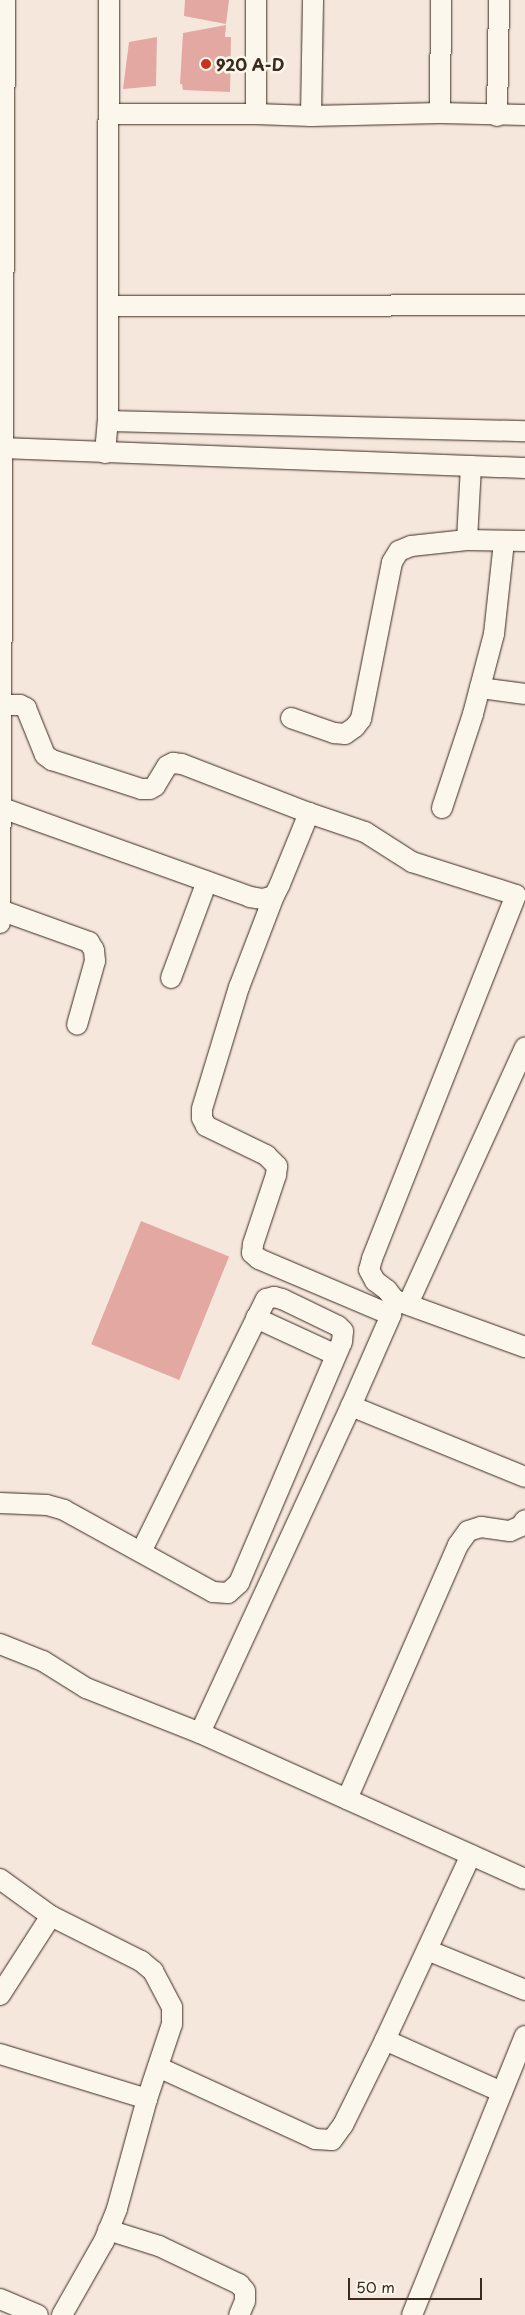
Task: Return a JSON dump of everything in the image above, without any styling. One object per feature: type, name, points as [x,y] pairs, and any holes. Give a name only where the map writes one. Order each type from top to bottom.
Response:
[{"type":"street","points":[[0,923],[5,0]]},
{"type":"street","points":[[105,453],[108,421],[109,0]]},
{"type":"street","points":[[256,0],[256,114]]},
{"type":"street","points":[[311,116],[313,0]]},
{"type":"street","points":[[440,113],[441,0]]},
{"type":"street","points":[[498,116],[499,0]]},
{"type":"street","points":[[110,114],[311,116],[440,113],[498,116],[525,115]]},
{"type":"street","points":[[109,306],[525,305]]},
{"type":"street","points":[[108,421],[525,431]]},
{"type":"street","points":[[2,448],[525,468]]},
{"type":"street","points":[[467,540],[471,466]]},
{"type":"street","points":[[291,718],[334,733],[345,734],[355,728],[362,719],[392,562],[399,551],[411,546],[467,540],[525,541]]},
{"type":"street","points":[[442,808],[480,688],[498,614],[504,542]]},
{"type":"street","points":[[480,688],[525,694]]},
{"type":"street","points":[[2,706],[20,705],[26,708],[45,755],[52,760],[140,789],[150,789],[155,786],[167,766],[173,763],[182,764],[309,813],[365,832],[418,864],[520,897],[372,1259],[370,1270],[375,1281],[387,1290],[397,1306]]},
{"type":"street","points":[[2,808],[250,896],[262,899],[274,896]]},
{"type":"street","points":[[309,813],[274,896],[240,988],[202,1109],[202,1118],[206,1126],[266,1155],[276,1166],[276,1175],[253,1244],[252,1253],[258,1259],[525,1347]]},
{"type":"street","points":[[171,978],[207,881]]},
{"type":"street","points":[[0,910],[89,942],[94,950],[95,962],[77,1025]]},
{"type":"street","points":[[200,1733],[397,1306],[525,1047]]},
{"type":"street","points":[[0,1503],[47,1505],[64,1510],[213,1592],[228,1593],[239,1583],[342,1342],[343,1331],[338,1326],[274,1296],[266,1299],[141,1552]]},
{"type":"street","points":[[256,1318],[336,1355]]},
{"type":"street","points":[[352,1406],[525,1477]]},
{"type":"street","points":[[347,1799],[458,1545],[468,1531],[481,1527],[510,1531],[521,1526],[525,1520]]},
{"type":"street","points":[[0,1644],[43,1661],[86,1688],[200,1733],[525,1879]]},
{"type":"street","points":[[158,2067],[315,2139],[332,2140],[343,2125],[385,2040],[471,1855]]},
{"type":"street","points":[[0,1879],[51,1916],[141,1961],[153,1971],[172,2007],[172,2024],[147,2099],[117,2209],[108,2230],[62,2315]]},
{"type":"street","points":[[0,1995],[51,1916]]},
{"type":"street","points":[[427,1950],[525,1990]]},
{"type":"street","points":[[412,2315],[525,2036]]},
{"type":"street","points":[[385,2040],[502,2092]]},
{"type":"street","points":[[0,2054],[147,2099]]},
{"type":"street","points":[[108,2230],[159,2246],[240,2284],[245,2291],[245,2301],[239,2315]]},
{"type":"street","points":[[0,2299],[38,2315]]},
{"type":"building","points":[[185,0],[229,0],[226,24],[184,16]]},
{"type":"building","name":"920 A-D","points":[[226,25],[225,37],[231,37],[230,92],[183,90],[182,84],[180,84],[183,33]]},
{"type":"building","points":[[157,37],[156,86],[123,89],[129,42]]},
{"type":"building","points":[[141,1221],[229,1257],[179,1380],[91,1344]]},
{"type":"place","name":"920 A-D","points":[[206,64]]}]
